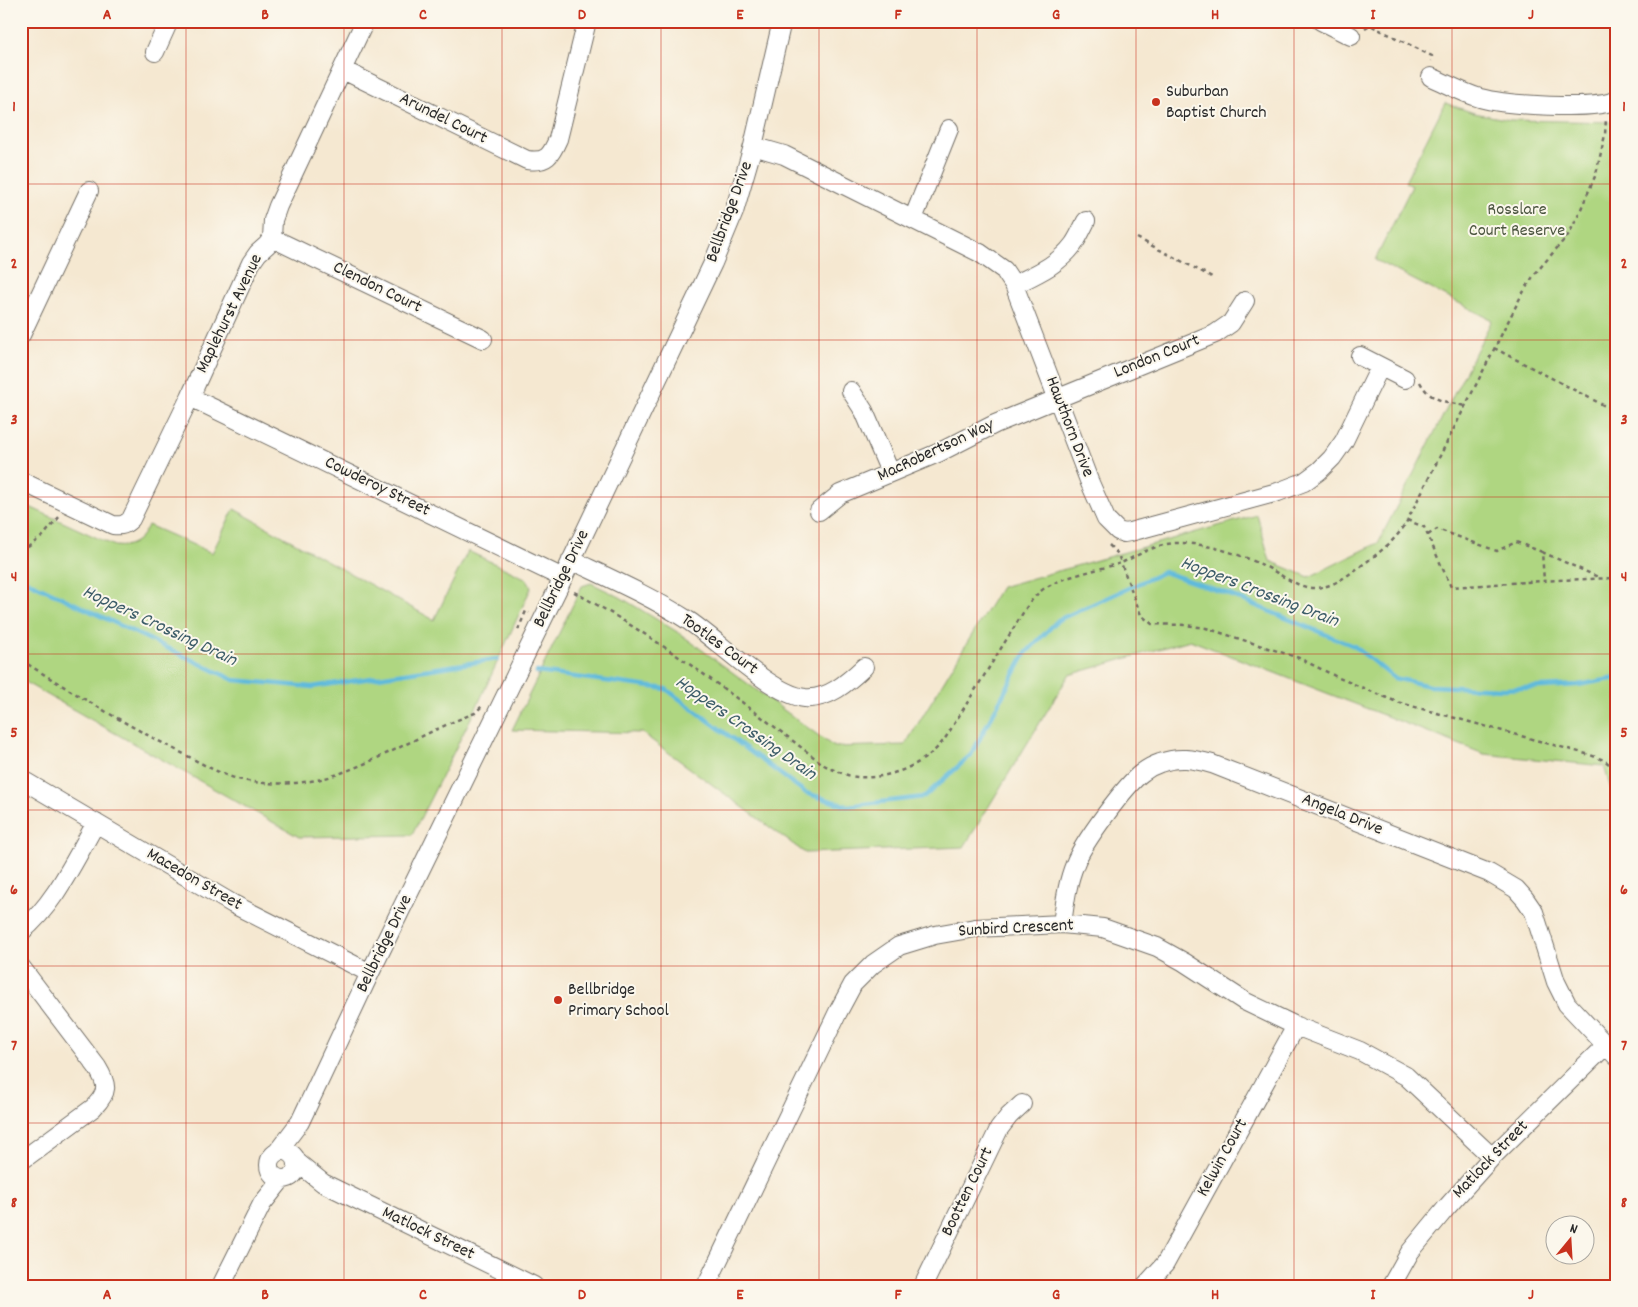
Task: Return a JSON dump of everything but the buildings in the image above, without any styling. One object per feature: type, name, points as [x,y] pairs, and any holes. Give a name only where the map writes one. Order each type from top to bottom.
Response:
[{"type":"street","points":[[155,52],[169,21]]},
{"type":"street","name":"Maplehurst Avenue","points":[[21,481],[113,525],[121,526],[126,524],[136,510],[251,263],[272,238],[273,220],[278,206],[365,21]]},
{"type":"street","name":"Arundel Court","points":[[342,70],[527,160],[536,161],[549,167],[552,152],[558,139],[587,21]]},
{"type":"street","name":"Bellbridge Drive","points":[[278,1152],[300,1122],[713,263],[734,212],[753,146],[782,21]]},
{"type":"street","points":[[1321,21],[1351,36]]},
{"type":"street","points":[[1431,77],[1480,98],[1500,103],[1542,105],[1611,102]]},
{"type":"street","points":[[913,219],[949,128]]},
{"type":"street","name":"Hawthorn Drive","points":[[753,146],[784,155],[913,219],[987,258],[1004,270],[1014,284],[1090,483],[1106,519],[1113,527],[1124,533],[1278,492],[1304,482],[1325,464],[1344,441],[1380,366]]},
{"type":"street","points":[[21,335],[88,191]]},
{"type":"street","points":[[1014,284],[1048,268],[1064,256],[1074,244],[1086,221]]},
{"type":"street","name":"Clendon Court","points":[[272,238],[483,339]]},
{"type":"street","name":"London Court","points":[[1058,397],[1215,334],[1230,323],[1245,301]]},
{"type":"street","points":[[1360,356],[1413,381]]},
{"type":"street","points":[[851,391],[864,411],[890,472]]},
{"type":"street","name":"Cowderoy Street","points":[[190,396],[563,578]]},
{"type":"street","name":"MacRobertson Way","points":[[819,511],[840,494],[938,453],[995,424],[1058,397]]},
{"type":"street","name":"Tootles Court","points":[[571,560],[637,592],[689,621],[771,684],[788,694],[806,698],[821,697],[834,690],[864,667]]},
{"type":"street","name":"Angela Drive","points":[[1062,924],[1066,891],[1075,863],[1090,838],[1126,789],[1143,772],[1159,763],[1178,758],[1194,759],[1212,764],[1488,873],[1516,889],[1534,912],[1556,982],[1567,1004],[1611,1052]]},
{"type":"street","name":"Macedon Street","points":[[21,779],[233,904],[370,973]]},
{"type":"street","points":[[21,932],[36,920],[59,888],[96,823]]},
{"type":"street","name":"Sunbird Crescent","points":[[706,1286],[853,984],[874,964],[899,946],[934,935],[975,928],[1062,924],[1103,928],[1157,947],[1244,1001],[1296,1026],[1360,1051],[1406,1076],[1492,1157]]},
{"type":"street","points":[[21,967],[97,1067],[104,1078],[106,1090],[101,1100],[93,1108],[21,1161]]},
{"type":"street","name":"Kelwin Court","points":[[1145,1286],[1165,1264],[1296,1026]]},
{"type":"street","name":"Matlock Street","points":[[1391,1286],[1410,1252],[1492,1157],[1611,1052]]},
{"type":"street","name":"Bootten Court","points":[[923,1286],[999,1129],[1022,1104]]},
{"type":"street","name":"Bellbridge Drive","points":[[296,1160],[300,1122]]},
{"type":"street","points":[[221,1286],[262,1204],[271,1157],[278,1152],[288,1151],[296,1160],[296,1171],[285,1179],[262,1204]]},
{"type":"street","name":"Matlock Street","points":[[296,1160],[323,1183],[534,1286]]},
{"type":"street","points":[[269,1167],[273,1175],[285,1179]]},
{"type":"street","name":"Matlock Street","points":[[285,1179],[323,1183]]},
{"type":"path","points":[[1351,36],[1370,25],[1432,56],[1431,77]]},
{"type":"path","points":[[1108,544],[1118,554],[1121,563],[1162,544],[1190,543],[1208,546],[1258,562],[1302,586],[1312,588],[1332,585],[1372,558],[1392,540],[1408,520],[1521,296],[1534,275],[1569,234],[1596,174],[1611,102]]},
{"type":"path","points":[[1137,238],[1212,277]]},
{"type":"path","points":[[1494,348],[1603,405],[1617,409]]},
{"type":"path","points":[[1413,381],[1435,399],[1465,406]]},
{"type":"path","points":[[21,552],[43,536],[59,516]]},
{"type":"path","points":[[1408,520],[1424,527],[1451,587],[1617,578]]},
{"type":"path","points":[[1428,534],[1438,529],[1497,551],[1516,542],[1599,578]]},
{"type":"path","points":[[1542,552],[1544,581]]},
{"type":"green space","name":"Rosslare Court Reserve","points":[[1445,103],[1474,113],[1510,120],[1617,122],[1617,809],[1604,766],[1484,754],[1190,640],[1069,675],[964,847],[805,853],[642,733],[512,730],[582,586],[591,583],[620,597],[679,633],[834,747],[905,745],[1001,587],[1257,515],[1270,561],[1309,577],[1378,543],[1492,320],[1375,260],[1412,186],[1405,182]]},
{"type":"green space","points":[[21,503],[115,546],[126,546],[135,542],[143,535],[148,525],[212,553],[234,509],[434,620],[468,551],[527,579],[531,588],[479,702],[412,835],[299,837],[21,680]]},
{"type":"waterway","name":"Hoppers Crossing Drain","points":[[537,672],[666,689],[806,793],[847,806],[924,797],[971,755],[1025,654],[1058,620],[1164,572],[1225,593],[1354,646],[1394,678],[1430,686],[1504,689],[1578,685],[1617,678]]},
{"type":"waterway","name":"Hoppers Crossing Drain","points":[[21,578],[234,680],[312,687],[497,659]]},
{"type":"place","name":"Suburban Baptist Church","points":[[1156,102]]},
{"type":"place","name":"Bellbridge Primary School","points":[[558,1000]]}]
